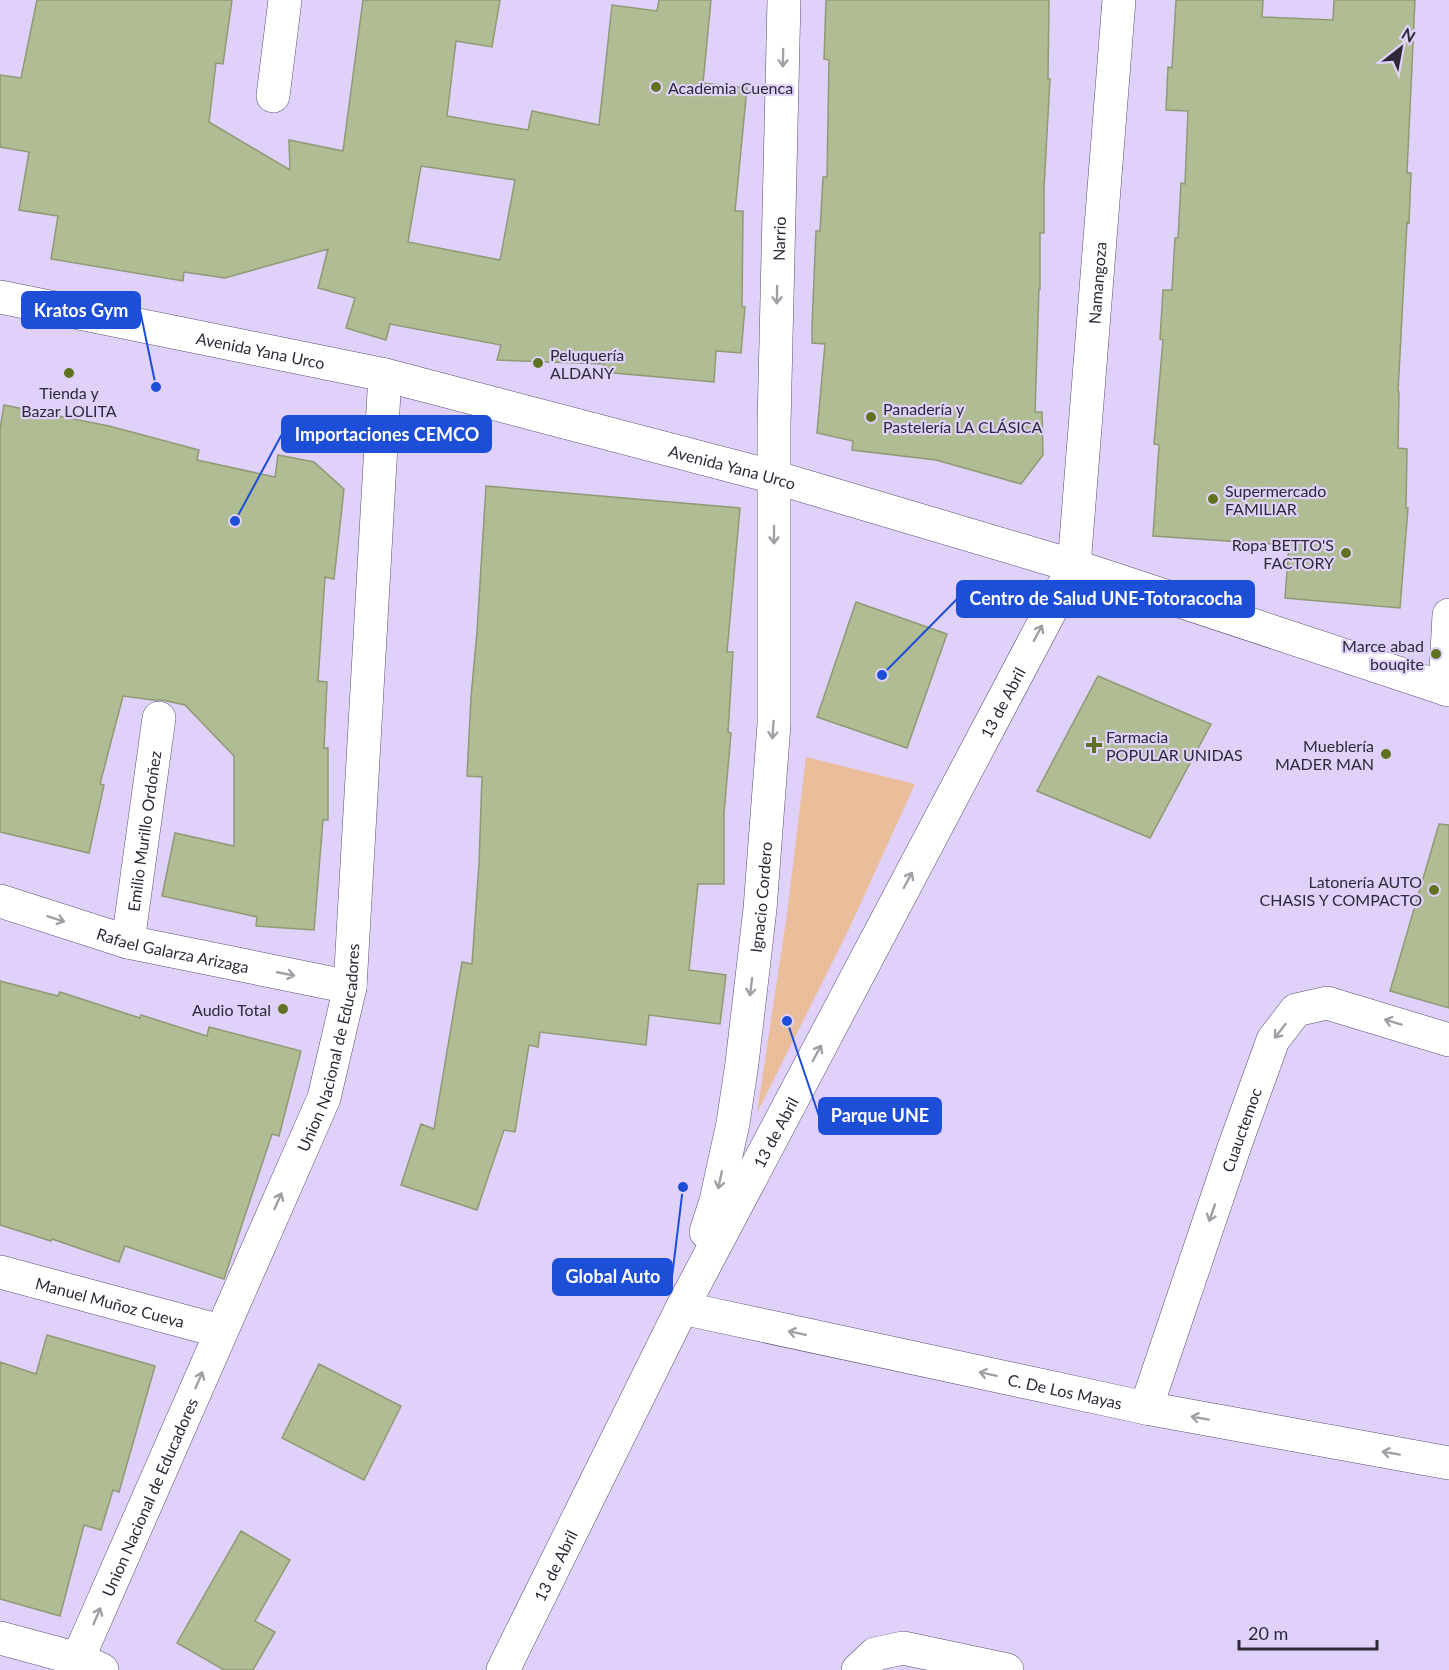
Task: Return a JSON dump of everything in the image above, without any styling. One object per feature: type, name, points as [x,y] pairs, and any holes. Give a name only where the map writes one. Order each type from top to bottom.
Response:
[{"type":"street","points":[[273,96],[285,0]]},
{"type":"street","name":"Narrio","points":[[774,477],[784,0]]},
{"type":"street","name":"Namangoza","points":[[1074,566],[1119,0]]},
{"type":"street","name":"Avenida Yana Urco","points":[[0,297],[384,375],[774,477],[1074,566],[1447,689]]},
{"type":"street","name":"Union Nacional de Educadores","points":[[84,1666],[220,1331],[324,1098],[350,987],[384,375]]},
{"type":"street","name":"Ignacio Cordero","points":[[681,1308],[716,1201],[733,1123],[760,909],[774,724],[774,477]]},
{"type":"street","name":"13 de Abril","points":[[503,1670],[681,1308],[1074,566]]},
{"type":"street","points":[[1447,689],[1449,615]]},
{"type":"street","name":"Emilio Murillo Ordoñez","points":[[128,942],[159,718]]},
{"type":"street","name":"Rafael Galarza Arizaga","points":[[0,901],[128,942],[350,987]]},
{"type":"street","name":"Cuauctemoc","points":[[1146,1408],[1273,1040],[1296,1010],[1327,1003],[1449,1040]]},
{"type":"street","name":"Manuel Muñoz Cueva","points":[[0,1272],[220,1331]]},
{"type":"street","name":"C. De Los Mayas","points":[[681,1308],[1146,1408],[1449,1463]]},
{"type":"street","points":[[0,1638],[84,1666]]},
{"type":"street","points":[[858,1670],[875,1654],[903,1648],[1007,1670]]},
{"type":"shaded area","points":[[806,757],[915,784],[849,929],[757,1113],[787,914]]},
{"type":"building","points":[[37,0],[232,0],[223,64],[216,63],[209,122],[290,170],[289,140],[343,151],[363,0],[500,0],[492,47],[456,41],[447,116],[528,130],[532,111],[599,125],[612,5],[657,11],[659,0],[711,0],[703,83],[747,88],[735,211],[743,211],[742,307],[745,307],[741,353],[716,351],[714,382],[603,372],[604,364],[497,360],[501,345],[390,324],[386,340],[346,328],[355,298],[318,288],[328,249],[225,278],[184,272],[183,281],[51,259],[58,216],[19,210],[29,152],[0,147],[0,75],[21,78]],"holes":[[[421,166],[515,180],[500,260],[408,242]]]},
{"type":"building","points":[[826,0],[1049,0],[1048,79],[1050,79],[1044,233],[1040,233],[1035,412],[1042,412],[1043,455],[1021,484],[936,460],[852,450],[853,441],[817,433],[825,344],[812,343],[812,326],[816,231],[820,231],[823,177],[827,177],[829,60],[824,59]]},
{"type":"building","points":[[1176,0],[1263,0],[1262,17],[1333,20],[1334,0],[1415,0],[1407,173],[1411,173],[1409,223],[1407,222],[1398,392],[1398,448],[1407,449],[1406,508],[1408,508],[1400,608],[1285,598],[1289,545],[1153,536],[1159,445],[1154,444],[1163,340],[1160,339],[1163,290],[1172,290],[1181,183],[1185,184],[1188,111],[1166,110],[1168,67],[1172,68]]},
{"type":"building","points":[[4,405],[109,426],[199,450],[197,460],[275,477],[278,455],[314,462],[344,489],[334,579],[325,577],[318,681],[327,682],[324,748],[328,748],[328,820],[323,820],[314,930],[256,926],[257,917],[162,896],[175,833],[234,846],[234,756],[185,705],[123,696],[100,784],[104,785],[89,853],[0,832],[0,429]]},
{"type":"building","points":[[486,486],[740,508],[727,652],[733,652],[728,732],[731,733],[724,813],[724,884],[698,884],[689,970],[726,975],[720,1024],[649,1015],[646,1045],[540,1032],[538,1047],[529,1045],[515,1132],[504,1130],[477,1210],[401,1185],[421,1124],[434,1129],[462,962],[472,964],[482,777],[467,776]]},
{"type":"building","points":[[856,602],[947,634],[907,748],[817,717]]},
{"type":"building","points":[[1098,676],[1211,724],[1150,838],[1037,791]]},
{"type":"building","name":"Latonería AUTO CHASIS Y COMPACTO","points":[[1439,824],[1449,825],[1449,1008],[1390,991]]},
{"type":"building","points":[[0,981],[58,996],[60,992],[140,1018],[141,1015],[207,1036],[209,1027],[301,1051],[279,1136],[272,1134],[224,1279],[125,1246],[119,1262],[52,1239],[51,1241],[0,1225]]},
{"type":"building","points":[[47,1335],[155,1366],[119,1492],[113,1490],[101,1530],[84,1525],[60,1616],[0,1599],[0,1362],[36,1374]]},
{"type":"building","points":[[319,1364],[401,1406],[364,1480],[282,1438]]},
{"type":"building","points":[[241,1531],[290,1560],[255,1621],[275,1632],[253,1670],[224,1670],[177,1643]]},
{"type":"place","name":"Academia Cuenca","points":[[656,87]]},
{"type":"place","name":"Peluquería ALDANY","points":[[538,363]]},
{"type":"place","name":"Tienda y Bazar LOLITA","points":[[69,373]]},
{"type":"place","name":"Kratos Gym","points":[[156,387]]},
{"type":"place","name":"Panadería y Pastelería LA CLÁSICA","points":[[871,417]]},
{"type":"place","name":"Supermercado FAMILIAR","points":[[1213,499]]},
{"type":"place","name":"Importaciones CEMCO","points":[[235,521]]},
{"type":"place","name":"Ropa BETTO'S FACTORY","points":[[1346,553]]},
{"type":"place","name":"Marce abad bouqite","points":[[1436,654]]},
{"type":"place","name":"Centro de Salud UNE-Totoracocha","points":[[882,675]]},
{"type":"place","name":"Farmacia POPULAR UNIDAS","points":[[1094,745]]},
{"type":"place","name":"Mueblería MADER MAN","points":[[1386,754]]},
{"type":"place","name":"Latonería AUTO CHASIS Y COMPACTO","points":[[1434,890]]},
{"type":"place","name":"Audio Total","points":[[283,1009]]},
{"type":"place","name":"Parque UNE","points":[[787,1021]]},
{"type":"place","name":"Global Auto","points":[[683,1187]]}]
